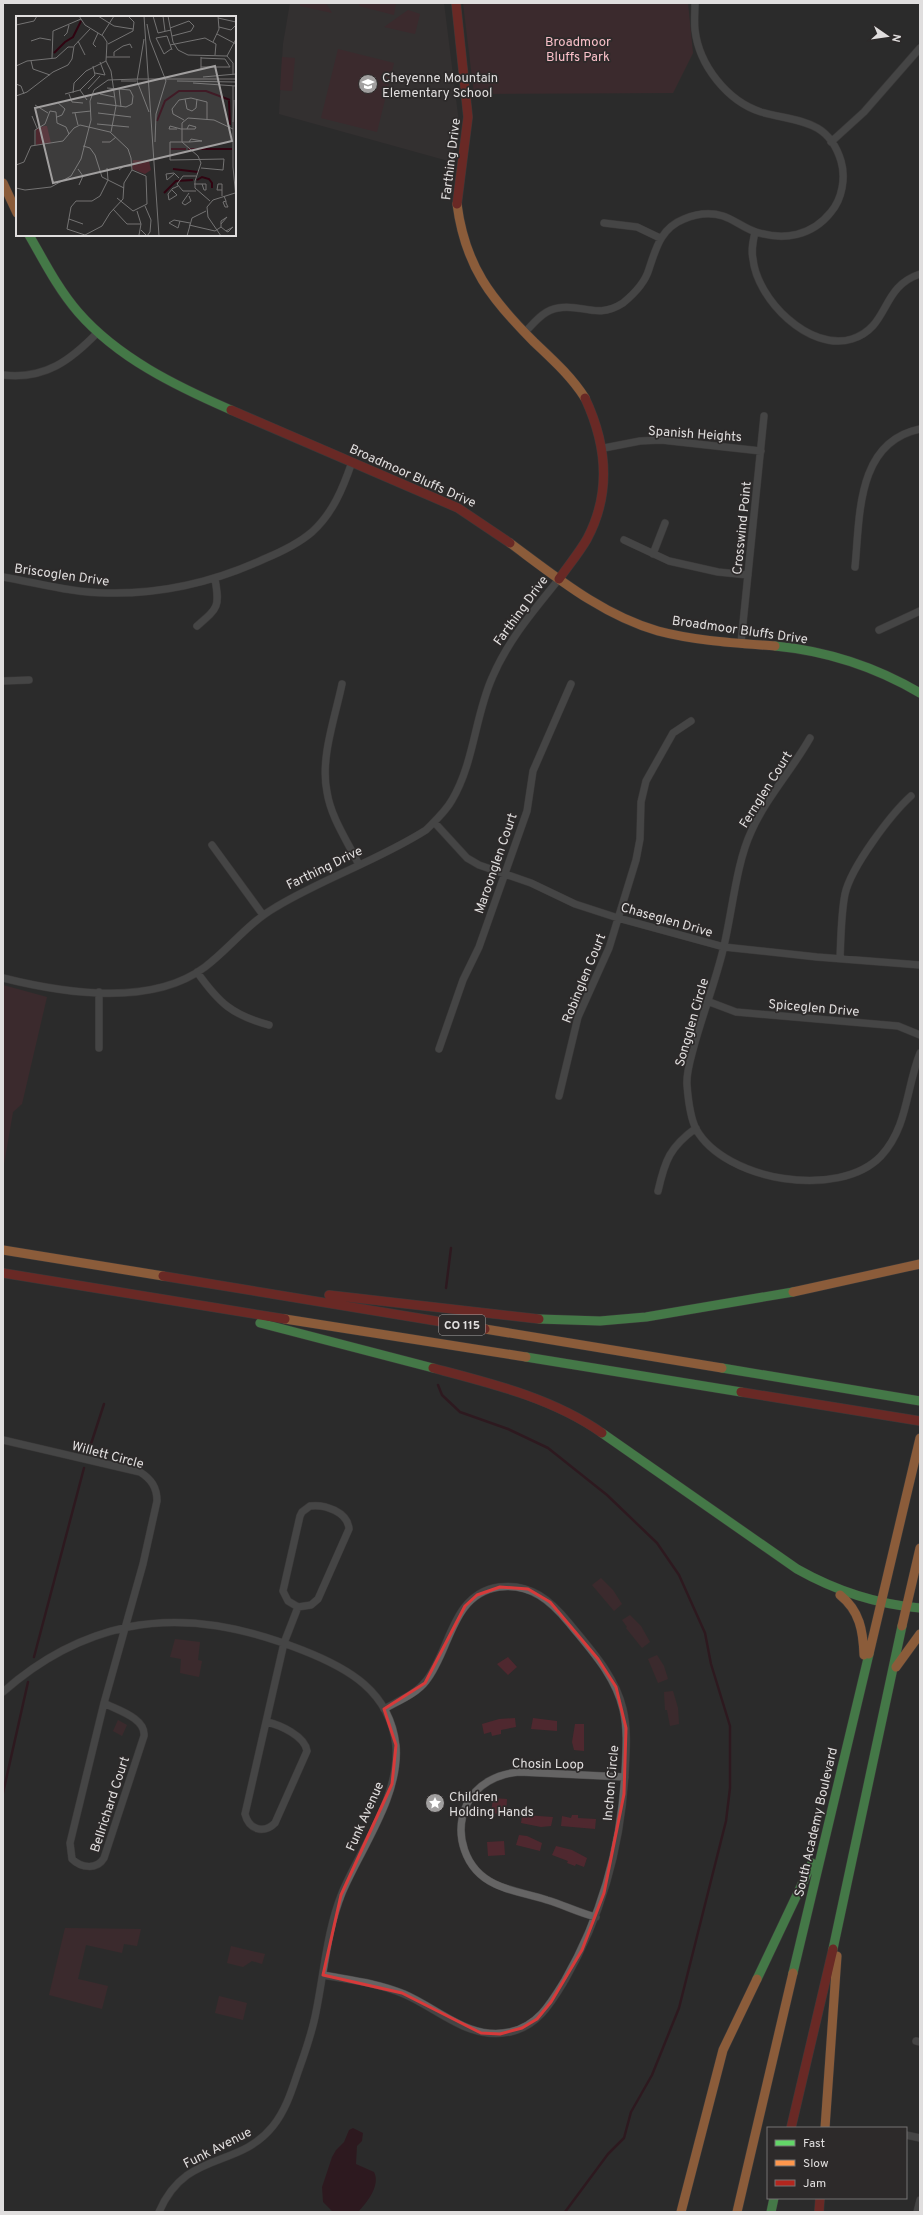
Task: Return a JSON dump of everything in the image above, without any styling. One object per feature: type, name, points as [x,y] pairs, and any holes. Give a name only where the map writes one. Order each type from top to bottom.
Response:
[{"type":"main road","name":"Farthing Drive","points":[[456,3],[468,116],[457,188],[460,235],[475,272],[490,294],[573,380],[584,395],[594,414],[604,448],[605,480],[597,518],[587,538],[559,579]]},
{"type":"main road","points":[[3,183],[16,211]]},
{"type":"main road","name":"Broadmoor Bluffs Drive","points":[[30,236],[62,290],[98,332],[138,361],[197,396],[458,508],[489,527],[580,595],[635,624],[681,636],[824,653],[850,659],[873,667],[920,693]]},
{"type":"main road","name":"CO 115","points":[[3,1250],[234,1286],[920,1401]]},
{"type":"main road","points":[[234,1286],[293,1291],[545,1320],[600,1321],[646,1317],[755,1299],[920,1264]]},
{"type":"main road","name":"CO 115","points":[[3,1273],[920,1421]]},
{"type":"main road","points":[[188,1304],[482,1381],[530,1397],[588,1423],[796,1569],[849,1601],[857,1611],[862,1625],[865,1668]]},
{"type":"main road","name":"South Academy Boulevard","points":[[736,2212],[920,1438]]},
{"type":"main road","points":[[791,2127],[839,1922],[890,1677],[920,1548]]},
{"type":"main road","points":[[825,1586],[880,1605],[920,1608]]},
{"type":"main road","points":[[890,1677],[905,1652],[920,1634]]},
{"type":"main road","points":[[681,2212],[712,2087],[723,2050],[801,1889],[831,1810]]},
{"type":"main road","points":[[825,2127],[839,1922]]},
{"type":"main road","points":[[771,2212],[774,2199]]},
{"type":"main road","points":[[819,2212],[820,2199]]},
{"type":"street","points":[[526,331],[546,312],[558,307],[596,312],[610,309],[621,304],[642,284],[660,238],[669,228],[681,220],[706,214],[723,216],[755,232],[778,237],[792,236],[815,228],[826,220],[834,209],[840,195],[843,181],[839,154],[831,142],[820,129],[808,122],[760,111],[728,92],[703,60],[695,30],[695,3]]},
{"type":"street","points":[[831,142],[864,112],[920,48]]},
{"type":"street","points":[[604,223],[637,227],[660,238]]},
{"type":"street","points":[[755,232],[752,246],[753,261],[767,297],[781,313],[800,328],[816,336],[834,341],[852,339],[866,332],[877,322],[891,294],[906,280],[920,274]]},
{"type":"street","points":[[3,375],[21,376],[60,365],[78,352],[98,332]]},
{"type":"street","name":"Crosswind Point","points":[[741,643],[764,416]]},
{"type":"street","points":[[855,567],[861,495],[867,476],[878,456],[893,441],[920,429]]},
{"type":"street","name":"Spanish Heights","points":[[604,448],[640,441],[661,440],[761,451]]},
{"type":"street","name":"Briscoglen Drive","points":[[3,577],[75,590],[107,593],[160,591],[215,579],[284,550],[311,533],[330,511],[338,498],[352,462]]},
{"type":"street","points":[[653,554],[666,523]]},
{"type":"street","points":[[624,540],[669,561],[695,567],[748,575]]},
{"type":"street","points":[[197,626],[215,611],[217,593],[215,579]]},
{"type":"street","name":"Farthing Drive","points":[[3,978],[50,989],[99,992],[154,990],[178,982],[198,972],[263,915],[293,897],[416,836],[434,822],[444,811],[457,792],[492,679],[502,657],[517,631],[559,579]]},
{"type":"street","points":[[879,630],[920,611]]},
{"type":"street","points":[[3,682],[28,680]]},
{"type":"street","points":[[342,684],[326,757],[325,779],[330,806],[359,865]]},
{"type":"street","name":"Maroonglen Court","points":[[439,1049],[463,980],[479,947],[526,811],[533,771],[571,684]]},
{"type":"street","name":"Robinglen Court","points":[[559,1096],[578,1017],[599,974],[636,860],[640,839],[641,802],[646,781],[673,733],[691,721]]},
{"type":"street","name":"Fernglen Court","points":[[724,947],[745,847],[750,832],[810,738]]},
{"type":"street","points":[[840,958],[844,904],[850,880],[897,809],[911,796]]},
{"type":"street","name":"Chaseglen Drive","points":[[434,822],[467,858],[503,874],[531,883],[575,904],[618,918],[724,947],[817,957],[920,964]]},
{"type":"street","points":[[212,845],[263,915]]},
{"type":"street","name":"Songglen Circle","points":[[696,1128],[687,1084],[688,1067],[706,1001],[716,977],[724,947]]},
{"type":"street","points":[[198,972],[211,992],[232,1011],[254,1021],[269,1025]]},
{"type":"street","points":[[99,992],[99,1048]]},
{"type":"street","name":"Spiceglen Drive","points":[[706,1001],[736,1012],[898,1026],[920,1035]]},
{"type":"street","points":[[658,1191],[664,1163],[674,1146],[696,1128],[720,1155],[734,1164],[750,1171],[797,1179],[819,1180],[844,1176],[865,1167],[880,1157],[893,1142],[905,1112],[920,1053]]},
{"type":"street","name":"Willett Circle","points":[[3,1440],[140,1472],[153,1483],[157,1501],[143,1564],[125,1628]]},
{"type":"street","points":[[317,1506],[342,1515],[347,1520],[349,1529],[318,1599],[311,1605],[298,1607],[288,1601],[283,1589],[301,1514],[307,1507],[317,1506]]},
{"type":"street","name":"Inchon Circle","points":[[323,1975],[368,1984],[402,1993],[474,2031],[491,2034],[509,2032],[528,2026],[548,2007],[582,1950],[604,1894],[621,1818],[625,1777],[626,1726],[623,1707],[612,1680],[555,1606],[542,1596],[528,1589],[500,1587],[483,1592],[471,1600],[457,1618],[433,1671],[425,1683],[413,1693],[384,1709]]},
{"type":"street","points":[[267,1722],[276,1724],[301,1740],[306,1745],[307,1751],[276,1823],[268,1829],[262,1830],[250,1825],[245,1814],[284,1643],[298,1607]]},
{"type":"street","name":"Funk Avenue","points":[[3,1692],[26,1672],[51,1656],[87,1639],[125,1628],[166,1623],[204,1624],[250,1632],[284,1643],[336,1664],[356,1676],[370,1689],[384,1709],[391,1727],[396,1745],[396,1760],[392,1784],[339,1901],[333,1920],[316,2014],[290,2097],[273,2126],[252,2145],[203,2165],[190,2172],[174,2187],[159,2212]]},
{"type":"street","name":"Bellrichard Court","points":[[104,1703],[140,1722],[145,1733],[104,1858],[98,1865],[88,1866],[78,1864],[74,1861],[69,1848],[104,1703],[125,1628]]},
{"type":"street","name":"Chosin Loop","points":[[596,1917],[546,1899],[504,1888],[485,1878],[471,1864],[464,1851],[461,1836],[462,1821],[467,1805],[476,1792],[489,1781],[504,1774],[519,1772],[625,1777]]},
{"type":"street","points":[[907,2135],[920,2138]]},
{"type":"street","points":[[917,2212],[920,2201]]},
{"type":"highlighted area","points":[[500,1587],[528,1589],[550,1602],[598,1659],[616,1687],[626,1728],[624,1794],[604,1893],[582,1950],[551,2002],[537,2019],[522,2028],[500,2034],[481,2033],[402,1993],[323,1975],[341,1895],[392,1784],[396,1745],[384,1709],[425,1683],[465,1606],[477,1595]]},
{"type":"shaded area","name":"Cheyenne Mountain Elementary School","points":[[290,3],[444,3],[459,123],[452,162],[279,114],[283,44]]},
{"type":"shaded area","points":[[353,2128],[363,2133],[362,2141],[357,2146],[356,2164],[374,2172],[376,2182],[369,2199],[358,2212],[333,2212],[323,2202],[322,2187],[332,2157],[336,2150],[344,2142],[349,2130]]},
{"type":"green space","points":[[300,3],[326,3],[332,13],[300,6]]},
{"type":"green space","points":[[360,3],[396,3],[394,15],[359,6]]},
{"type":"green space","name":"Broadmoor Bluffs Park","points":[[463,3],[688,3],[693,53],[673,93],[474,94]]},
{"type":"green space","points":[[408,10],[420,14],[415,34],[384,27]]},
{"type":"green space","points":[[338,49],[394,63],[377,132],[321,118]]},
{"type":"green space","points":[[282,57],[295,58],[292,91],[280,90]]},
{"type":"green space","points":[[3,985],[47,997],[22,1104],[13,1112],[3,1170]]},
{"type":"green space","points":[[601,1578],[613,1590],[622,1604],[614,1611],[592,1585]]},
{"type":"green space","points":[[630,1615],[641,1626],[650,1642],[642,1648],[626,1628],[627,1627],[622,1620]]},
{"type":"green space","points":[[175,1639],[200,1642],[198,1660],[202,1661],[199,1677],[180,1673],[181,1659],[170,1657]]},
{"type":"green space","points":[[657,1655],[664,1666],[668,1679],[658,1683],[648,1659]]},
{"type":"green space","points":[[508,1657],[517,1667],[508,1675],[497,1664]]},
{"type":"green space","points":[[673,1691],[678,1708],[679,1724],[670,1726],[667,1710],[665,1710],[664,1692]]},
{"type":"green space","points":[[515,1718],[516,1727],[501,1730],[501,1734],[492,1736],[491,1732],[484,1734],[482,1724],[499,1719]]},
{"type":"green space","points":[[533,1718],[557,1721],[557,1731],[531,1729]]},
{"type":"green space","points":[[118,1720],[127,1725],[122,1736],[113,1731]]},
{"type":"green space","points":[[575,1724],[584,1724],[584,1751],[574,1750],[572,1742]]},
{"type":"green space","points":[[493,1798],[507,1799],[506,1815],[491,1813]]},
{"type":"green space","points":[[572,1815],[578,1815],[578,1818],[596,1819],[595,1829],[561,1826],[562,1816],[571,1818]]},
{"type":"green space","points":[[522,1816],[553,1817],[551,1826],[541,1827],[521,1823]]},
{"type":"green space","points":[[519,1835],[527,1836],[542,1843],[540,1851],[516,1845]]},
{"type":"green space","points":[[504,1841],[505,1855],[488,1856],[487,1842]]},
{"type":"green space","points":[[556,1846],[572,1850],[587,1858],[584,1867],[567,1863],[568,1861],[552,1855]]},
{"type":"green space","points":[[65,1928],[141,1929],[137,1946],[124,1944],[122,1953],[86,1945],[78,1979],[108,1986],[102,2009],[49,1995]]},
{"type":"green space","points":[[231,1946],[265,1954],[262,1964],[252,1961],[243,1967],[227,1963]]},
{"type":"green space","points":[[219,1996],[247,2003],[243,2020],[215,2013]]},
{"type":"waterway","points":[[446,1288],[451,1248]]},
{"type":"waterway","points":[[438,1385],[442,1395],[460,1412],[508,1429],[548,1448],[607,1495],[657,1543],[679,1575],[705,1633],[711,1664],[730,1726],[730,1788],[726,1821],[679,2008],[652,2075],[631,2112],[624,2138],[608,2154],[565,2212]]},
{"type":"waterway","points":[[89,1450],[104,1404]]},
{"type":"waterway","points":[[34,1657],[84,1468]]},
{"type":"waterway","points":[[3,1793],[28,1682]]},
{"type":"traffic: fast","points":[[30,236],[64,294],[78,312],[111,343],[129,357],[169,381],[231,410]]},
{"type":"traffic: fast","points":[[775,646],[795,648],[850,661],[903,683],[920,693]]},
{"type":"traffic: fast","points":[[539,1319],[600,1321],[646,1317],[793,1292]]},
{"type":"traffic: fast","points":[[260,1323],[433,1368]]},
{"type":"traffic: fast","points":[[526,1357],[741,1392]]},
{"type":"traffic: fast","points":[[722,1368],[920,1401]]},
{"type":"traffic: fast","points":[[602,1433],[797,1569],[826,1584],[856,1595],[872,1600],[920,1608]]},
{"type":"traffic: fast","points":[[833,1949],[902,1626]]},
{"type":"traffic: fast","points":[[793,1973],[869,1654]]},
{"type":"traffic: fast","points":[[757,1979],[812,1863]]},
{"type":"traffic: fast","points":[[771,2212],[774,2199]]},
{"type":"traffic: slow","points":[[3,183],[16,211]]},
{"type":"traffic: slow","points":[[457,204],[466,246],[482,280],[505,311],[568,375],[585,398]]},
{"type":"traffic: slow","points":[[510,543],[580,594],[637,624],[658,631],[687,637],[775,646]]},
{"type":"traffic: slow","points":[[3,1250],[163,1276]]},
{"type":"traffic: slow","points":[[793,1292],[920,1264]]},
{"type":"traffic: slow","points":[[285,1319],[526,1357]]},
{"type":"traffic: slow","points":[[485,1329],[722,1368]]},
{"type":"traffic: slow","points":[[869,1654],[920,1438]]},
{"type":"traffic: slow","points":[[902,1626],[920,1548]]},
{"type":"traffic: slow","points":[[840,1595],[852,1608],[859,1622],[863,1638],[864,1655]]},
{"type":"traffic: slow","points":[[896,1667],[920,1634]]},
{"type":"traffic: slow","points":[[825,2127],[837,1956]]},
{"type":"traffic: slow","points":[[737,2212],[793,1973]]},
{"type":"traffic: slow","points":[[681,2212],[723,2050],[757,1979]]},
{"type":"traffic: jam","points":[[456,3],[468,117],[457,204]]},
{"type":"traffic: jam","points":[[559,579],[587,539],[595,521],[603,486],[604,468],[602,451],[598,433],[585,398]]},
{"type":"traffic: jam","points":[[231,410],[458,508],[510,543]]},
{"type":"traffic: jam","points":[[3,1273],[285,1319]]},
{"type":"traffic: jam","points":[[163,1276],[485,1329]]},
{"type":"traffic: jam","points":[[329,1295],[539,1319]]},
{"type":"traffic: jam","points":[[433,1368],[499,1386],[542,1401],[563,1410],[602,1433]]},
{"type":"traffic: jam","points":[[741,1392],[920,1421]]},
{"type":"traffic: jam","points":[[791,2127],[833,1949]]},
{"type":"traffic: jam","points":[[819,2212],[820,2199]]},
{"type":"place","name":"Cheyenne Mountain Elementary School","points":[[368,84]]},
{"type":"place","name":"Children Holding Hands","points":[[435,1803]]}]
